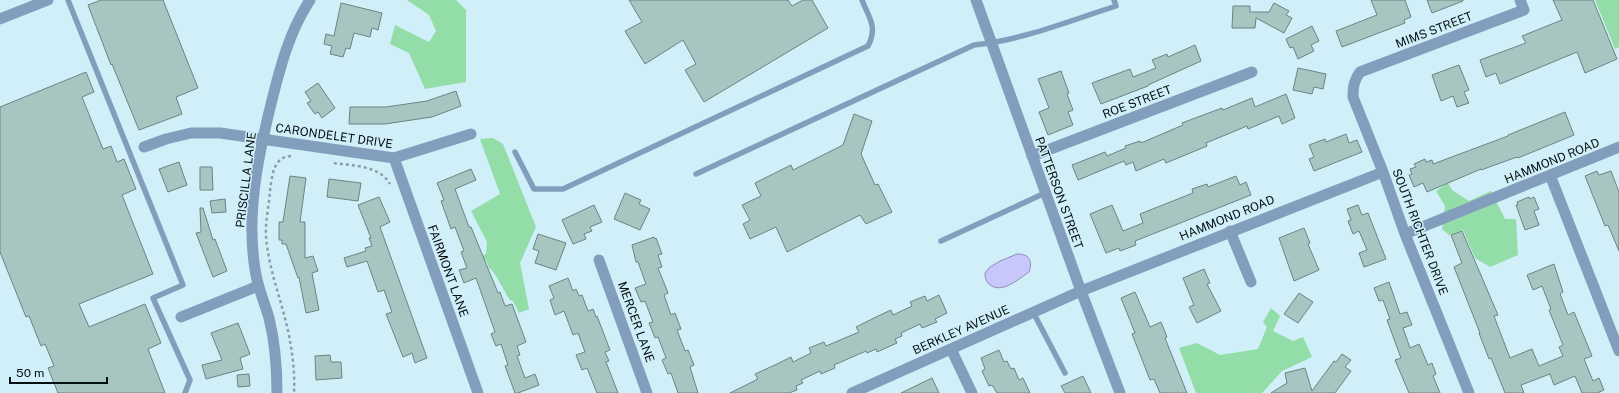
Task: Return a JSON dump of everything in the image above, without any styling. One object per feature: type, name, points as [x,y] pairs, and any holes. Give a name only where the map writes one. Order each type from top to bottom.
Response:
[{"type":"street","points":[[0,19],[48,0]]},
{"type":"street","name":"PRISCILLA LANE","points":[[277,393],[275,350],[269,318],[258,286],[255,269],[252,209],[263,140],[283,55],[296,24],[310,0]]},
{"type":"street","name":"PATTERSON STREET","points":[[976,0],[1045,193],[1120,393]]},
{"type":"street","name":"MIMS STREET","points":[[1355,79],[1360,72],[1522,5]]},
{"type":"street","name":"ROE STREET","points":[[1032,156],[1252,72]]},
{"type":"street","name":"SOUTH RICHTER DRIVE","points":[[1355,79],[1353,86],[1353,97],[1383,172],[1405,234],[1469,393]]},
{"type":"street","name":"CARONDELET DRIVE","points":[[144,147],[166,139],[191,133],[220,133],[394,158],[471,134]]},
{"type":"street","name":"HAMMOND ROAD","points":[[1405,234],[1619,147]]},
{"type":"street","name":"FAIRMONT LANE","points":[[394,158],[478,393]]},
{"type":"street","name":"HAMMOND ROAD","points":[[1081,291],[1383,172]]},
{"type":"street","points":[[1550,175],[1619,352]]},
{"type":"street","points":[[1230,231],[1251,282]]},
{"type":"street","name":"MERCER LANE","points":[[599,260],[647,393]]},
{"type":"street","points":[[182,317],[258,286]]},
{"type":"street","name":"BERKLEY AVENUE","points":[[852,393],[1081,291]]},
{"type":"street","points":[[951,349],[972,393]]},
{"type":"lane","points":[[68,0],[183,285],[153,298],[190,380],[185,393]]},
{"type":"lane","points":[[515,152],[534,189],[563,189],[868,46],[874,36],[873,26],[862,0]]},
{"type":"lane","points":[[696,174],[974,45],[992,43],[1032,34],[1116,6],[1114,0]]},
{"type":"lane","points":[[941,241],[1045,193]]},
{"type":"lane","points":[[1033,312],[1065,373]]},
{"type":"path","points":[[292,156],[286,156],[280,159],[275,166],[271,187],[266,235],[269,258],[290,340],[294,393]]},
{"type":"path","points":[[330,162],[375,170],[385,176],[392,190]]},
{"type":"green space","points":[[407,0],[456,0],[466,10],[466,82],[425,89],[409,53],[390,44],[395,25],[429,42],[436,31],[429,15]]},
{"type":"green space","points":[[1595,0],[1619,0],[1619,47],[1615,49]]},
{"type":"green space","points":[[493,138],[503,144],[536,227],[520,263],[529,309],[519,313],[513,301],[510,300],[497,278],[489,268],[486,260],[478,262],[476,259],[486,254],[487,242],[471,211],[500,194],[480,139]]},
{"type":"green space","points":[[1448,183],[1452,190],[1469,201],[1491,191],[1505,219],[1516,219],[1518,255],[1490,267],[1475,258],[1463,230],[1449,235],[1442,229],[1445,206],[1436,191]]},
{"type":"green space","points":[[1271,308],[1280,316],[1273,331],[1293,341],[1303,337],[1312,357],[1282,371],[1262,393],[1196,393],[1179,348],[1197,343],[1220,355],[1258,349],[1267,327],[1263,322]]},
{"type":"water","points":[[1017,254],[1024,255],[1029,258],[1029,272],[1010,285],[1004,287],[994,287],[987,282],[985,273],[990,267]]},
{"type":"building","points":[[101,0],[163,0],[198,88],[176,97],[182,114],[139,130],[112,64],[111,65],[88,5]]},
{"type":"building","points":[[629,0],[788,0],[792,6],[803,0],[812,0],[828,28],[704,102],[685,70],[696,64],[683,40],[645,64],[625,31],[642,22]]},
{"type":"building","points":[[1371,0],[1405,0],[1411,17],[1404,20],[1405,23],[1342,47],[1336,31],[1377,15]]},
{"type":"building","points":[[1427,0],[1463,0],[1463,1],[1432,13]]},
{"type":"building","points":[[1553,0],[1593,0],[1617,59],[1585,73],[1577,52],[1500,84],[1496,73],[1486,77],[1480,60],[1526,43],[1522,36],[1562,20]]},
{"type":"building","points":[[341,3],[382,13],[378,30],[372,28],[370,37],[354,33],[350,49],[346,48],[343,57],[330,54],[332,46],[324,44],[326,34],[334,36]]},
{"type":"building","points":[[1274,3],[1289,11],[1286,15],[1292,18],[1284,33],[1256,18],[1255,28],[1232,28],[1233,6],[1250,6],[1250,12],[1269,12]]},
{"type":"building","points":[[1312,26],[1319,41],[1311,45],[1314,51],[1298,59],[1293,47],[1290,48],[1286,39]]},
{"type":"building","points":[[1195,45],[1201,61],[1148,86],[1101,104],[1092,83],[1130,69],[1133,77],[1156,68],[1152,60],[1167,54],[1168,57]]},
{"type":"building","points":[[1459,65],[1469,90],[1464,92],[1469,103],[1457,107],[1453,96],[1441,101],[1432,75]]},
{"type":"building","points":[[1298,68],[1326,74],[1323,89],[1314,87],[1312,94],[1293,90]]},
{"type":"building","points":[[1061,71],[1073,110],[1068,112],[1073,125],[1048,135],[1039,112],[1049,108],[1038,79]]},
{"type":"building","points":[[86,72],[94,92],[82,97],[103,149],[111,146],[117,162],[124,159],[136,189],[122,195],[153,274],[79,304],[89,327],[145,304],[161,343],[148,349],[165,393],[58,393],[48,368],[54,366],[45,344],[41,346],[29,316],[26,317],[0,252],[0,107]]},
{"type":"building","points":[[318,83],[335,108],[322,118],[318,112],[315,114],[307,103],[311,101],[305,92]]},
{"type":"building","points":[[456,91],[461,106],[432,117],[385,124],[349,124],[350,107],[386,107],[427,101]]},
{"type":"building","points":[[1286,94],[1295,118],[1282,124],[1279,116],[1248,129],[1247,126],[1206,143],[1207,146],[1166,163],[1164,159],[1136,171],[1133,162],[1126,165],[1124,161],[1078,180],[1072,165],[1105,152],[1107,156],[1126,148],[1125,146],[1140,141],[1141,143],[1183,125],[1182,123],[1222,108],[1223,110],[1252,98],[1255,107]]},
{"type":"building","points":[[1565,112],[1574,135],[1518,158],[1517,157],[1481,169],[1427,192],[1423,183],[1414,187],[1409,175],[1412,174],[1410,169],[1416,167],[1414,164],[1425,159],[1426,162],[1432,160],[1433,164],[1508,136]]},
{"type":"building","points":[[854,114],[872,121],[861,154],[875,185],[878,184],[892,212],[866,224],[860,215],[787,252],[776,227],[750,239],[743,224],[750,220],[742,205],[761,196],[755,183],[791,165],[793,170],[843,145]]},
{"type":"building","points":[[1346,134],[1349,143],[1357,140],[1362,152],[1314,171],[1309,159],[1314,157],[1309,145],[1325,139],[1326,142]]},
{"type":"building","points":[[179,162],[187,185],[168,192],[159,169]]},
{"type":"building","points":[[200,167],[212,167],[213,190],[200,190]]},
{"type":"building","points":[[471,169],[476,180],[455,189],[469,227],[471,227],[498,293],[500,292],[505,306],[512,304],[526,342],[517,346],[520,355],[517,356],[525,378],[535,374],[539,385],[518,393],[515,393],[505,366],[508,365],[501,344],[496,346],[491,334],[495,332],[476,278],[464,283],[459,270],[467,268],[461,252],[464,251],[455,227],[451,229],[441,201],[444,200],[437,183]]},
{"type":"building","points":[[1597,171],[1599,175],[1611,171],[1619,192],[1619,251],[1608,225],[1605,226],[1585,176]]},
{"type":"building","points":[[290,176],[306,178],[300,222],[305,222],[305,258],[313,256],[318,271],[312,273],[319,310],[306,313],[299,277],[298,278],[286,244],[282,244],[282,240],[279,240],[279,222],[283,222]]},
{"type":"building","points":[[1236,176],[1240,185],[1246,182],[1251,195],[1135,241],[1136,245],[1120,251],[1119,248],[1106,253],[1090,214],[1112,205],[1123,231],[1143,223],[1140,214],[1193,193],[1192,189],[1207,184],[1208,187]]},
{"type":"building","points":[[329,179],[361,183],[358,201],[327,197]]},
{"type":"building","points":[[625,193],[641,200],[639,204],[650,209],[640,230],[614,219]]},
{"type":"building","points":[[379,197],[390,222],[380,227],[427,358],[415,363],[412,353],[403,357],[386,314],[392,312],[384,290],[378,292],[367,261],[347,267],[344,258],[366,251],[365,248],[372,246],[369,238],[371,238],[358,205]]},
{"type":"building","points":[[1529,197],[1530,199],[1534,197],[1539,209],[1534,211],[1539,225],[1525,230],[1516,205],[1518,205],[1517,202]]},
{"type":"building","points":[[225,199],[226,212],[212,213],[210,201]]},
{"type":"building","points":[[594,205],[602,222],[590,227],[592,231],[584,234],[586,239],[573,244],[562,220]]},
{"type":"building","points":[[1358,205],[1362,215],[1368,213],[1386,259],[1364,267],[1359,253],[1367,250],[1359,231],[1353,234],[1348,221],[1351,220],[1347,209]]},
{"type":"building","points":[[200,208],[203,208],[213,240],[215,239],[227,271],[213,277],[196,233],[201,232]]},
{"type":"building","points":[[1304,228],[1310,243],[1308,244],[1319,270],[1294,281],[1279,238]]},
{"type":"building","points":[[1462,231],[1498,315],[1494,316],[1510,358],[1532,349],[1539,366],[1563,356],[1559,347],[1563,345],[1549,310],[1551,309],[1542,286],[1533,290],[1527,275],[1554,264],[1563,292],[1560,294],[1568,315],[1574,312],[1592,356],[1584,359],[1593,381],[1599,378],[1604,390],[1597,393],[1582,393],[1575,376],[1554,385],[1550,374],[1521,385],[1524,393],[1505,393],[1491,358],[1489,359],[1454,267],[1462,263],[1451,235]]},
{"type":"building","points":[[538,234],[566,243],[556,270],[535,263],[539,251],[533,249]]},
{"type":"building","points":[[654,237],[655,239],[656,238],[662,254],[658,255],[662,267],[658,268],[668,293],[664,295],[671,315],[675,313],[681,329],[677,330],[685,351],[688,350],[694,365],[690,367],[698,393],[678,393],[671,373],[668,374],[662,360],[666,358],[658,337],[655,338],[649,323],[653,322],[645,301],[641,302],[635,288],[646,284],[638,262],[636,262],[632,245]]},
{"type":"building","points":[[1204,269],[1210,283],[1207,284],[1221,311],[1197,323],[1189,307],[1194,305],[1183,278]]},
{"type":"building","points":[[568,278],[573,291],[576,289],[579,296],[582,295],[588,311],[593,309],[596,317],[597,316],[610,350],[605,352],[609,361],[606,362],[618,393],[597,393],[587,368],[582,370],[576,355],[585,352],[578,333],[573,335],[564,311],[555,315],[550,300],[554,298],[549,286]]},
{"type":"building","points":[[1389,282],[1400,314],[1407,312],[1412,325],[1403,328],[1410,348],[1419,344],[1428,365],[1432,363],[1436,374],[1433,376],[1440,393],[1409,393],[1395,360],[1401,358],[1387,320],[1390,319],[1383,300],[1379,301],[1374,288]]},
{"type":"building","points":[[1135,292],[1150,327],[1161,322],[1167,337],[1165,338],[1187,393],[1160,393],[1154,379],[1150,380],[1132,334],[1135,333],[1121,298]]},
{"type":"building","points":[[1299,293],[1313,302],[1298,323],[1284,314]]},
{"type":"building","points":[[939,295],[947,313],[935,319],[937,322],[922,328],[920,324],[901,333],[902,336],[895,339],[897,343],[877,352],[876,349],[867,353],[866,351],[834,365],[835,368],[821,374],[820,371],[801,380],[803,383],[796,386],[797,390],[789,393],[730,393],[758,379],[755,374],[791,357],[793,362],[811,353],[809,348],[824,342],[826,346],[859,332],[856,327],[891,310],[893,315],[912,306],[910,302],[925,296],[927,301]]},
{"type":"building","points":[[238,323],[250,354],[240,358],[243,369],[206,379],[202,365],[222,360],[211,333]]},
{"type":"building","points":[[999,350],[1004,362],[1007,361],[1011,369],[1014,368],[1019,380],[1023,378],[1030,393],[997,393],[992,385],[989,386],[982,371],[985,369],[981,358]]},
{"type":"building","points":[[1342,354],[1351,360],[1345,367],[1351,371],[1335,393],[1271,393],[1287,383],[1285,373],[1305,368],[1312,391],[1334,361],[1336,362]]},
{"type":"building","points":[[330,355],[331,362],[341,362],[342,378],[316,380],[315,356]]},
{"type":"building","points":[[249,374],[250,386],[238,387],[237,375]]},
{"type":"building","points":[[1083,376],[1091,393],[1065,393],[1061,386]]},
{"type":"building","points":[[932,378],[939,393],[901,393]]}]
